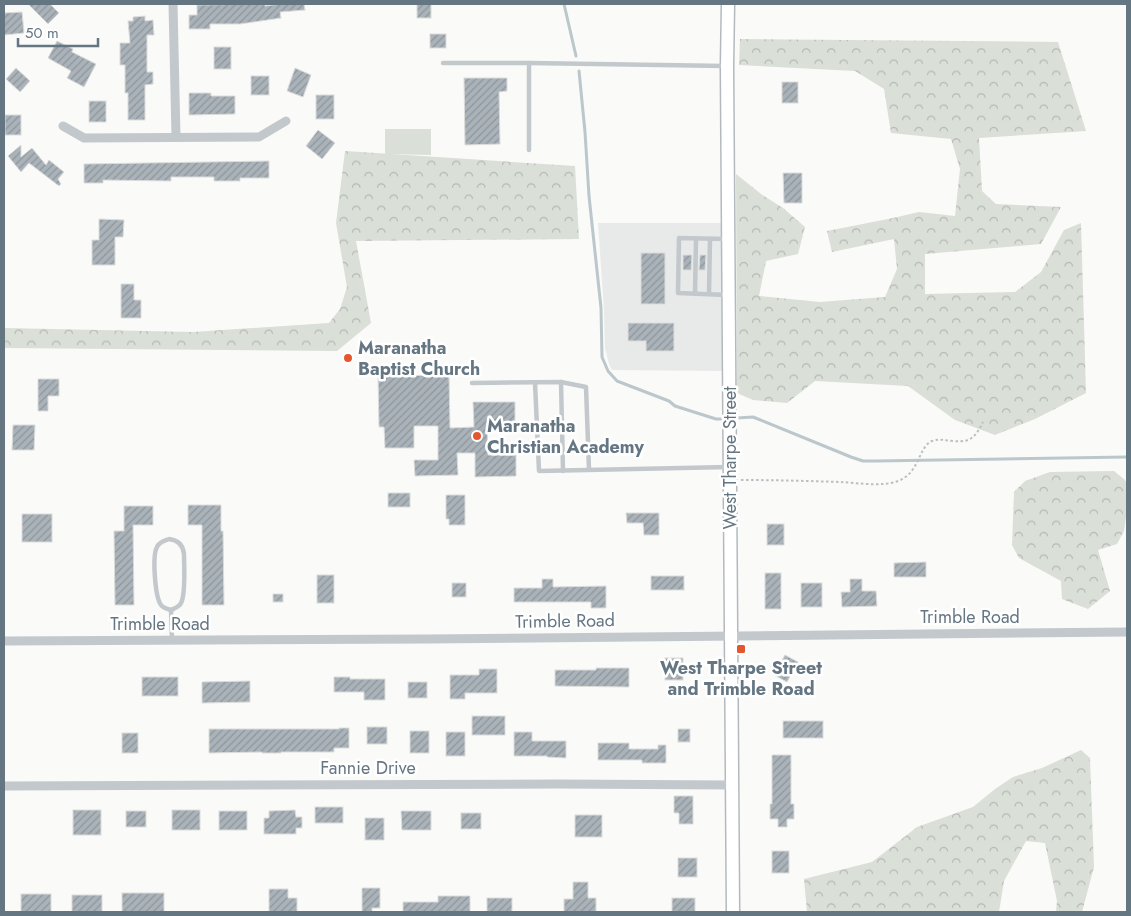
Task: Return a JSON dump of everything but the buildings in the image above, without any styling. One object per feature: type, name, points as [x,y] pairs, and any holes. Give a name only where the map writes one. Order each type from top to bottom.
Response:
[{"type":"main road","name":"West Tharpe Street","points":[[728,4],[733,912]]},
{"type":"street","points":[[173,4],[176,137]]},
{"type":"street","points":[[63,126],[84,138],[259,136],[286,121]]},
{"type":"street","name":"Trimble Road","points":[[4,641],[1127,632]]},
{"type":"street","name":"Fannie Drive","points":[[4,786],[732,785]]},
{"type":"lane","points":[[442,63],[728,66]]},
{"type":"lane","points":[[529,63],[529,150]]},
{"type":"lane","points":[[729,239],[679,238],[678,293],[729,295]]},
{"type":"lane","points":[[695,294],[696,238]]},
{"type":"lane","points":[[709,294],[710,239]]},
{"type":"lane","points":[[472,383],[561,382],[586,387],[589,470]]},
{"type":"lane","points":[[561,382],[563,470]]},
{"type":"lane","points":[[536,383],[538,471],[589,470],[730,474]]},
{"type":"lane","points":[[169,539],[179,543],[183,548],[184,554],[184,595],[178,607],[171,610],[165,608],[159,602],[154,566],[157,546],[162,541],[169,539]]},
{"type":"lane","points":[[171,610],[172,640]]},
{"type":"path","points":[[730,474],[789,480],[891,483],[900,481],[909,475],[929,442],[937,440],[955,442],[972,440],[983,422]]},
{"type":"shaded area","points":[[598,223],[722,223],[724,371],[612,370],[605,348]]},
{"type":"green space","points":[[740,39],[1058,42],[1086,131],[979,138],[982,191],[996,204],[1061,207],[1041,244],[925,254],[925,294],[1015,292],[1041,272],[1064,230],[1081,223],[1086,393],[1035,419],[995,435],[955,420],[908,386],[815,381],[787,403],[753,400],[737,393],[736,174],[761,194],[783,208],[805,227],[798,254],[766,261],[759,296],[820,302],[885,297],[897,269],[894,239],[832,252],[827,231],[919,212],[955,216],[960,169],[951,139],[891,133],[884,89],[855,71],[739,65]]},
{"type":"green space","points":[[385,129],[431,129],[431,155],[385,154]]},
{"type":"green space","points":[[345,151],[575,166],[579,239],[356,241],[371,323],[337,351],[4,348],[4,328],[193,332],[329,323],[340,309],[347,287],[336,223]]},
{"type":"green space","points":[[1114,471],[1125,480],[1127,485],[1127,509],[1124,531],[1117,544],[1098,550],[1110,591],[1088,609],[1062,599],[1061,581],[1019,558],[1012,545],[1014,492],[1025,481],[1050,472]]},
{"type":"green space","points":[[1081,750],[1090,758],[1094,867],[1082,912],[1056,912],[1057,901],[1045,843],[1026,841],[1004,881],[999,912],[807,912],[804,879],[872,862],[917,827],[973,807],[1013,777],[1042,768]]},
{"type":"waterway","points":[[564,4],[576,56]]},
{"type":"waterway","points":[[579,71],[589,196],[601,308],[602,357],[608,371],[617,381],[669,401],[675,406],[716,419],[722,419]]},
{"type":"waterway","points":[[737,418],[753,417],[863,461],[1127,457]]},
{"type":"place","name":"Maranatha Baptist Church","points":[[348,358]]},
{"type":"place","name":"Maranatha Christian Academy","points":[[477,436]]},
{"type":"place","name":"West Tharpe Street and Trimble Road","points":[[741,649]]}]
